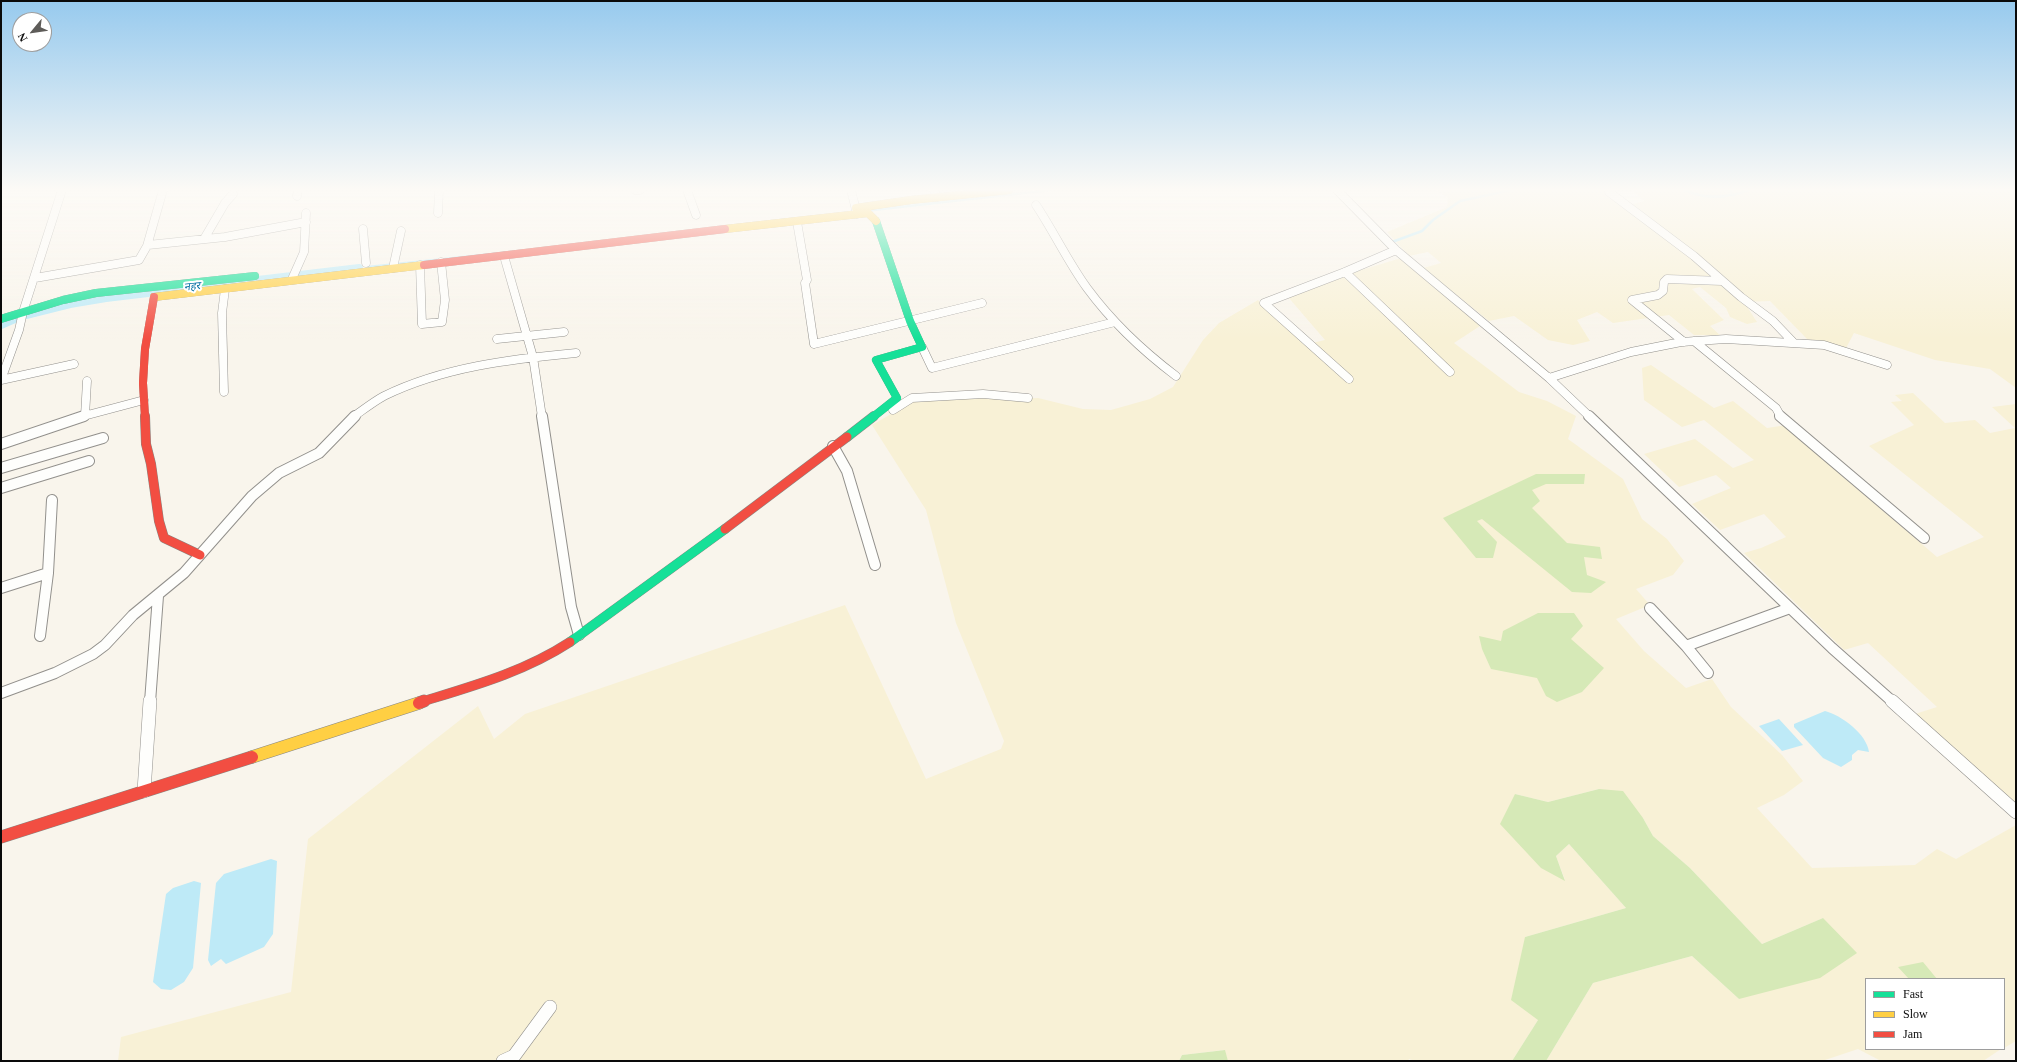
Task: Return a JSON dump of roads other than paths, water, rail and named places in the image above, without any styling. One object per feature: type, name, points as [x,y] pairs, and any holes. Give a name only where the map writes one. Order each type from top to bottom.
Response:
[{"type":"street","points":[[1,380],[20,330],[23,312],[47,240]]},
{"type":"street","points":[[35,278],[139,260],[149,240]]},
{"type":"street","points":[[148,245],[199,240]]},
{"type":"street","points":[[292,279],[297,271],[304,252],[305,240]]},
{"type":"street","points":[[364,240],[366,263]]},
{"type":"street","points":[[394,264],[399,240]]},
{"type":"street","points":[[200,555],[164,538],[159,521],[151,464],[146,444],[144,400],[145,345],[152,301],[155,296],[225,289],[394,264],[608,240]]},
{"type":"street","points":[[1,319],[96,293],[366,263],[420,265],[646,240]]},
{"type":"street","points":[[800,240],[807,280],[805,283],[814,344],[982,303]]},
{"type":"street","points":[[883,240],[910,321],[932,368],[1115,322]]},
{"type":"street","points":[[1057,240],[1087,288],[1115,322],[1151,358],[1176,376]]},
{"type":"street","points":[[1386,240],[1396,250],[1549,378],[1832,648],[2016,812]]},
{"type":"street","points":[[1672,240],[1773,321],[1794,343]]},
{"type":"street","points":[[1349,379],[1264,303],[1345,272],[1396,250]]},
{"type":"street","points":[[504,256],[533,357],[571,607],[579,635]]},
{"type":"street","points":[[420,265],[422,324],[442,322],[445,294],[442,262]]},
{"type":"street","points":[[1345,272],[1450,372]]},
{"type":"street","points":[[1722,281],[1667,279],[1664,282],[1663,291],[1658,295],[1632,300],[1776,408],[1780,416],[1924,538]]},
{"type":"street","points":[[224,392],[222,313],[225,289]]},
{"type":"street","points":[[497,339],[564,332]]},
{"type":"street","points":[[1549,378],[1631,352],[1689,342],[1726,339],[1824,345],[1887,365]]},
{"type":"street","points":[[1,837],[360,722],[533,665],[551,656],[798,475],[833,446],[897,398],[876,360],[922,347]]},
{"type":"street","points":[[1,693],[55,673],[93,654],[105,645],[133,615],[158,596],[184,573],[252,496],[279,473],[318,453],[329,444],[349,420],[382,397],[414,383],[464,368],[533,357],[576,353]]},
{"type":"street","points":[[1,380],[74,364]]},
{"type":"street","points":[[85,416],[87,381]]},
{"type":"street","points":[[893,410],[912,398],[983,394],[1028,398]]},
{"type":"street","points":[[1,444],[85,416],[144,400]]},
{"type":"street","points":[[1,468],[103,438]]},
{"type":"street","points":[[833,446],[847,471],[875,565]]},
{"type":"street","points":[[1,488],[89,461]]},
{"type":"street","points":[[40,636],[48,573],[52,500]]},
{"type":"street","points":[[1,588],[48,573]]},
{"type":"street","points":[[144,791],[158,596]]},
{"type":"street","points":[[1650,608],[1686,646],[1708,673]]},
{"type":"street","points":[[1686,646],[1790,608]]},
{"type":"street","points":[[503,1061],[514,1056],[550,1007]]},
{"type":"water","points":[[1825,711],[1852,726],[1864,739],[1869,752],[1858,750],[1852,755],[1852,760],[1841,767],[1823,758],[1794,727],[1794,724]]},
{"type":"water","points":[[1779,719],[1803,745],[1782,751],[1759,726]]},
{"type":"water","points":[[271,859],[277,861],[273,934],[264,947],[226,964],[221,959],[211,966],[208,960],[216,883],[224,874]]},
{"type":"water","points":[[194,881],[201,883],[193,968],[184,982],[171,990],[161,989],[153,982],[166,894],[173,888]]},
{"type":"waterway","points":[[1392,242],[1399,240]]},
{"type":"waterway","points":[[368,267],[511,252]]},
{"type":"waterway","name":"नहर","points":[[26,315],[70,304],[106,298],[359,268]]},
{"type":"waterway","name":"नहर","points":[[1,325],[17,318]]}]
